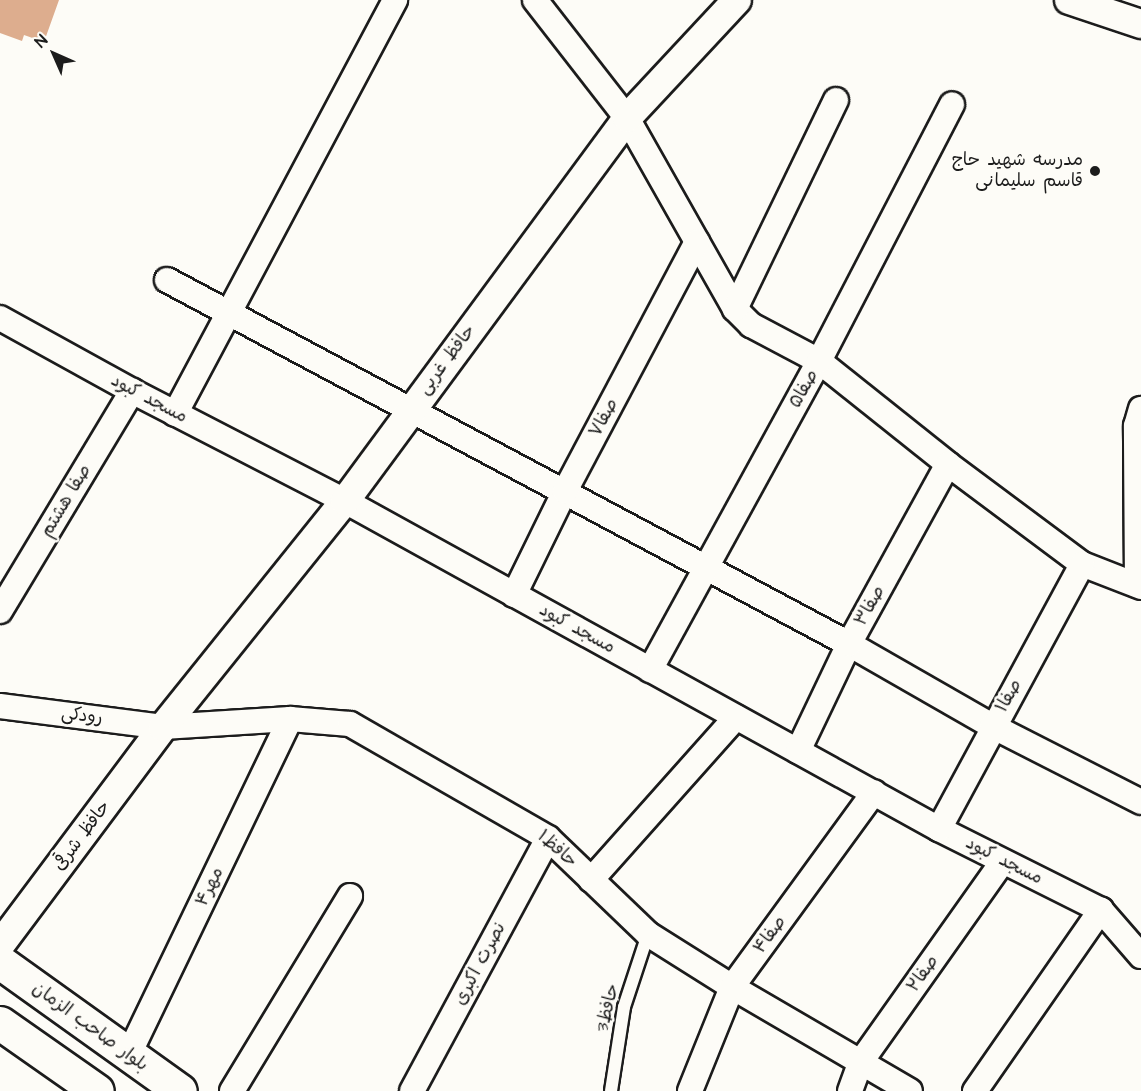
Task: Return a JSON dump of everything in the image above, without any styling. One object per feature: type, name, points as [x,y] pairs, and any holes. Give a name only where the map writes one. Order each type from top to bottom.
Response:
[{"type":"main road","name":"بلوار صاحب الزمان","points":[[0,962],[180,1091]]},
{"type":"main road","points":[[0,1023],[97,1091]]},
{"type":"street","points":[[175,414],[395,0]]},
{"type":"street","points":[[535,0],[627,118],[735,309],[751,325],[819,361],[948,464],[1082,564],[1139,586],[1136,426],[1141,409]]},
{"type":"street","name":"حافظ غربی","points":[[163,727],[345,501],[409,411],[627,118],[737,0]]},
{"type":"street","points":[[1069,0],[1109,6],[1141,24]]},
{"type":"street","points":[[735,309],[836,100]]},
{"type":"street","name":"صفا۵","points":[[651,670],[819,361],[952,104]]},
{"type":"street","name":"صفا۷","points":[[514,595],[565,491],[698,242]]},
{"type":"street","points":[[167,280],[849,644],[992,726],[1141,802]]},
{"type":"street","name":"مسجد کبود","points":[[0,318],[175,414],[345,501],[939,829],[1101,910],[1141,955]]},
{"type":"street","name":"صفا هشتم","points":[[0,611],[132,391]]},
{"type":"street","name":"صفا۳","points":[[798,751],[849,644],[948,464]]},
{"type":"street","name":"صفا۱","points":[[939,829],[992,726],[1082,564]]},
{"type":"street","name":"رودکی","points":[[0,706],[163,727]]},
{"type":"street","points":[[591,880],[735,717]]},
{"type":"street","name":"حافظ۱","points":[[163,727],[290,719],[350,724],[548,837],[648,934],[860,1064],[910,1091]]},
{"type":"street","name":"مهر۴","points":[[129,1054],[290,719]]},
{"type":"street","name":"حافظ شرقی","points":[[0,945],[163,727]]},
{"type":"street","name":"صفا۴","points":[[690,1091],[732,987],[874,792]]},
{"type":"street","name":"نصرت اکبری","points":[[412,1091],[548,837]]},
{"type":"street","name":"صفا۲","points":[[850,1091],[860,1064],[1003,861]]},
{"type":"street","points":[[232,1091],[350,896]]},
{"type":"street","points":[[975,1091],[1101,910]]},
{"type":"lane","name":"حافظ3","points":[[611,1091],[624,1007],[648,934]]},
{"type":"building","points":[[0,0],[59,0],[44,42],[24,35],[22,41],[0,33]]},
{"type":"place","name":"مدرسه شهید حاج قاسم سلیمانی","points":[[1095,171]]}]
